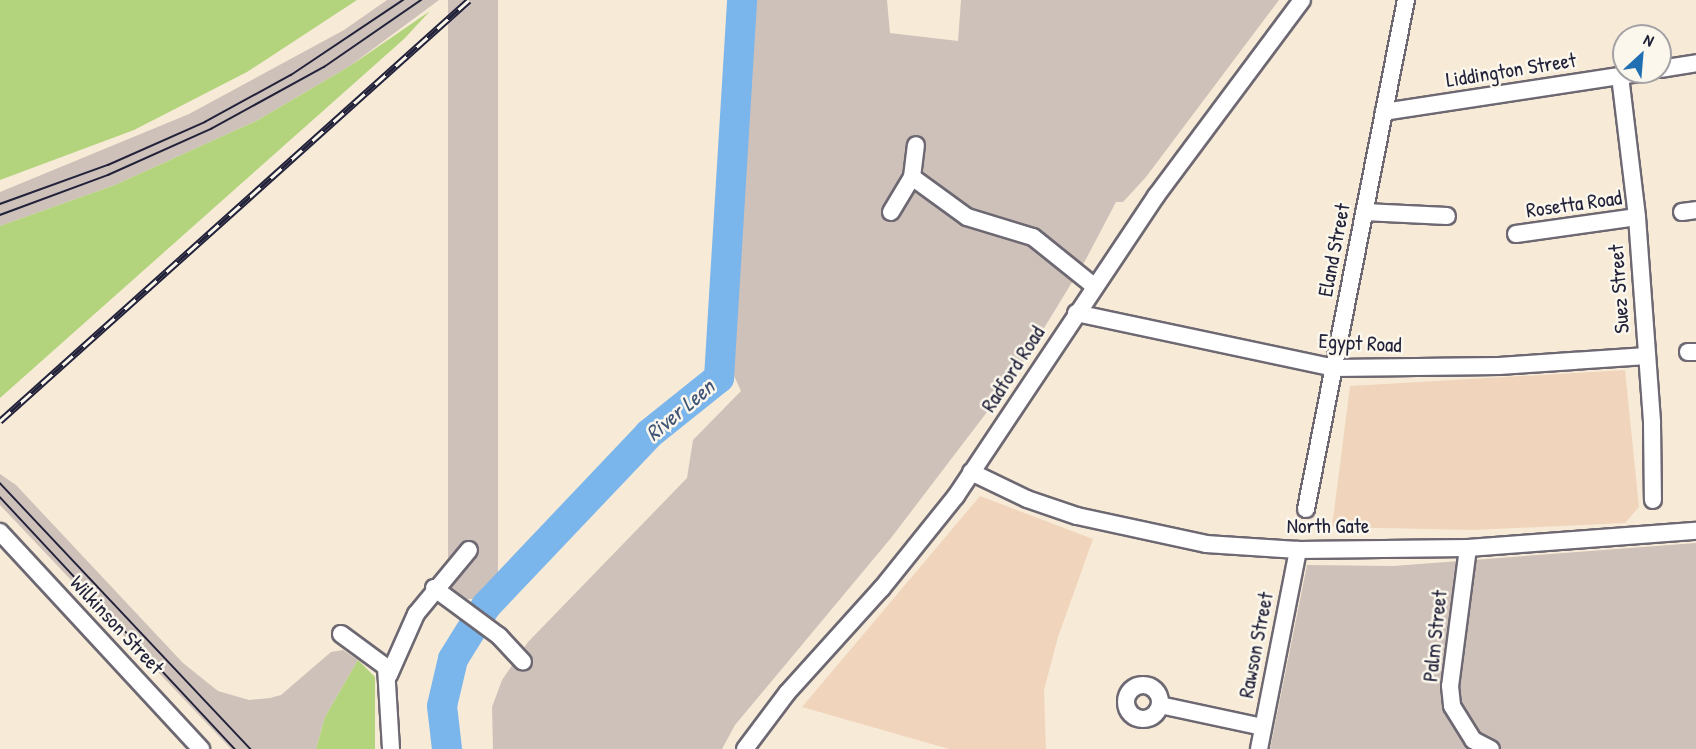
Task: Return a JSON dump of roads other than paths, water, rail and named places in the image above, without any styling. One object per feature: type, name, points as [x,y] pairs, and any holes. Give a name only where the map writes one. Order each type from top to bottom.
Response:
[{"type":"street","name":"Radford Road","points":[[745,749],[787,693],[882,588],[972,472],[1094,286],[1302,0]]},
{"type":"street","name":"Eland Street","points":[[1306,509],[1406,0]]},
{"type":"street","points":[[1672,67],[1696,63]]},
{"type":"street","name":"Liddington Street","points":[[1384,112],[1612,77]]},
{"type":"street","name":"Suez Street","points":[[1621,84],[1637,218],[1647,356],[1653,500]]},
{"type":"street","points":[[891,212],[912,177],[916,145]]},
{"type":"street","points":[[912,177],[967,217],[1033,237],[1094,286]]},
{"type":"street","points":[[1364,212],[1447,216]]},
{"type":"street","name":"Rosetta Road","points":[[1516,234],[1637,218]]},
{"type":"street","name":"Egypt Road","points":[[1076,313],[1334,368],[1499,366],[1647,356]]},
{"type":"street","name":"North Gate","points":[[972,472],[1027,499],[1106,524],[1206,544],[1298,550],[1468,548],[1696,531]]},
{"type":"street","name":"Wilkinson Street","points":[[0,532],[201,749]]},
{"type":"street","name":"Palm Street","points":[[1468,548],[1450,686],[1452,706],[1473,740],[1491,749]]},
{"type":"street","points":[[388,675],[416,614],[434,588],[469,550]]},
{"type":"street","name":"Rawson Street","points":[[1259,749],[1298,550]]},
{"type":"street","points":[[434,588],[499,636],[523,662]]},
{"type":"street","points":[[341,634],[380,660],[388,675],[391,749]]},
{"type":"street","points":[[1160,705],[1263,727]]},
{"type":"waterway","name":"River Leen","points":[[447,749],[442,706],[453,659],[486,606],[649,434],[719,378],[742,0]]},
{"type":"tram line","points":[[0,204],[108,165],[205,122],[291,75],[403,0]]},
{"type":"tram line","points":[[0,215],[108,175],[211,129],[324,67],[421,0]]},
{"type":"tram line","points":[[0,483],[251,749]]},
{"type":"tram line","points":[[0,497],[235,749]]},
{"type":"railway","points":[[0,421],[469,0]]}]
